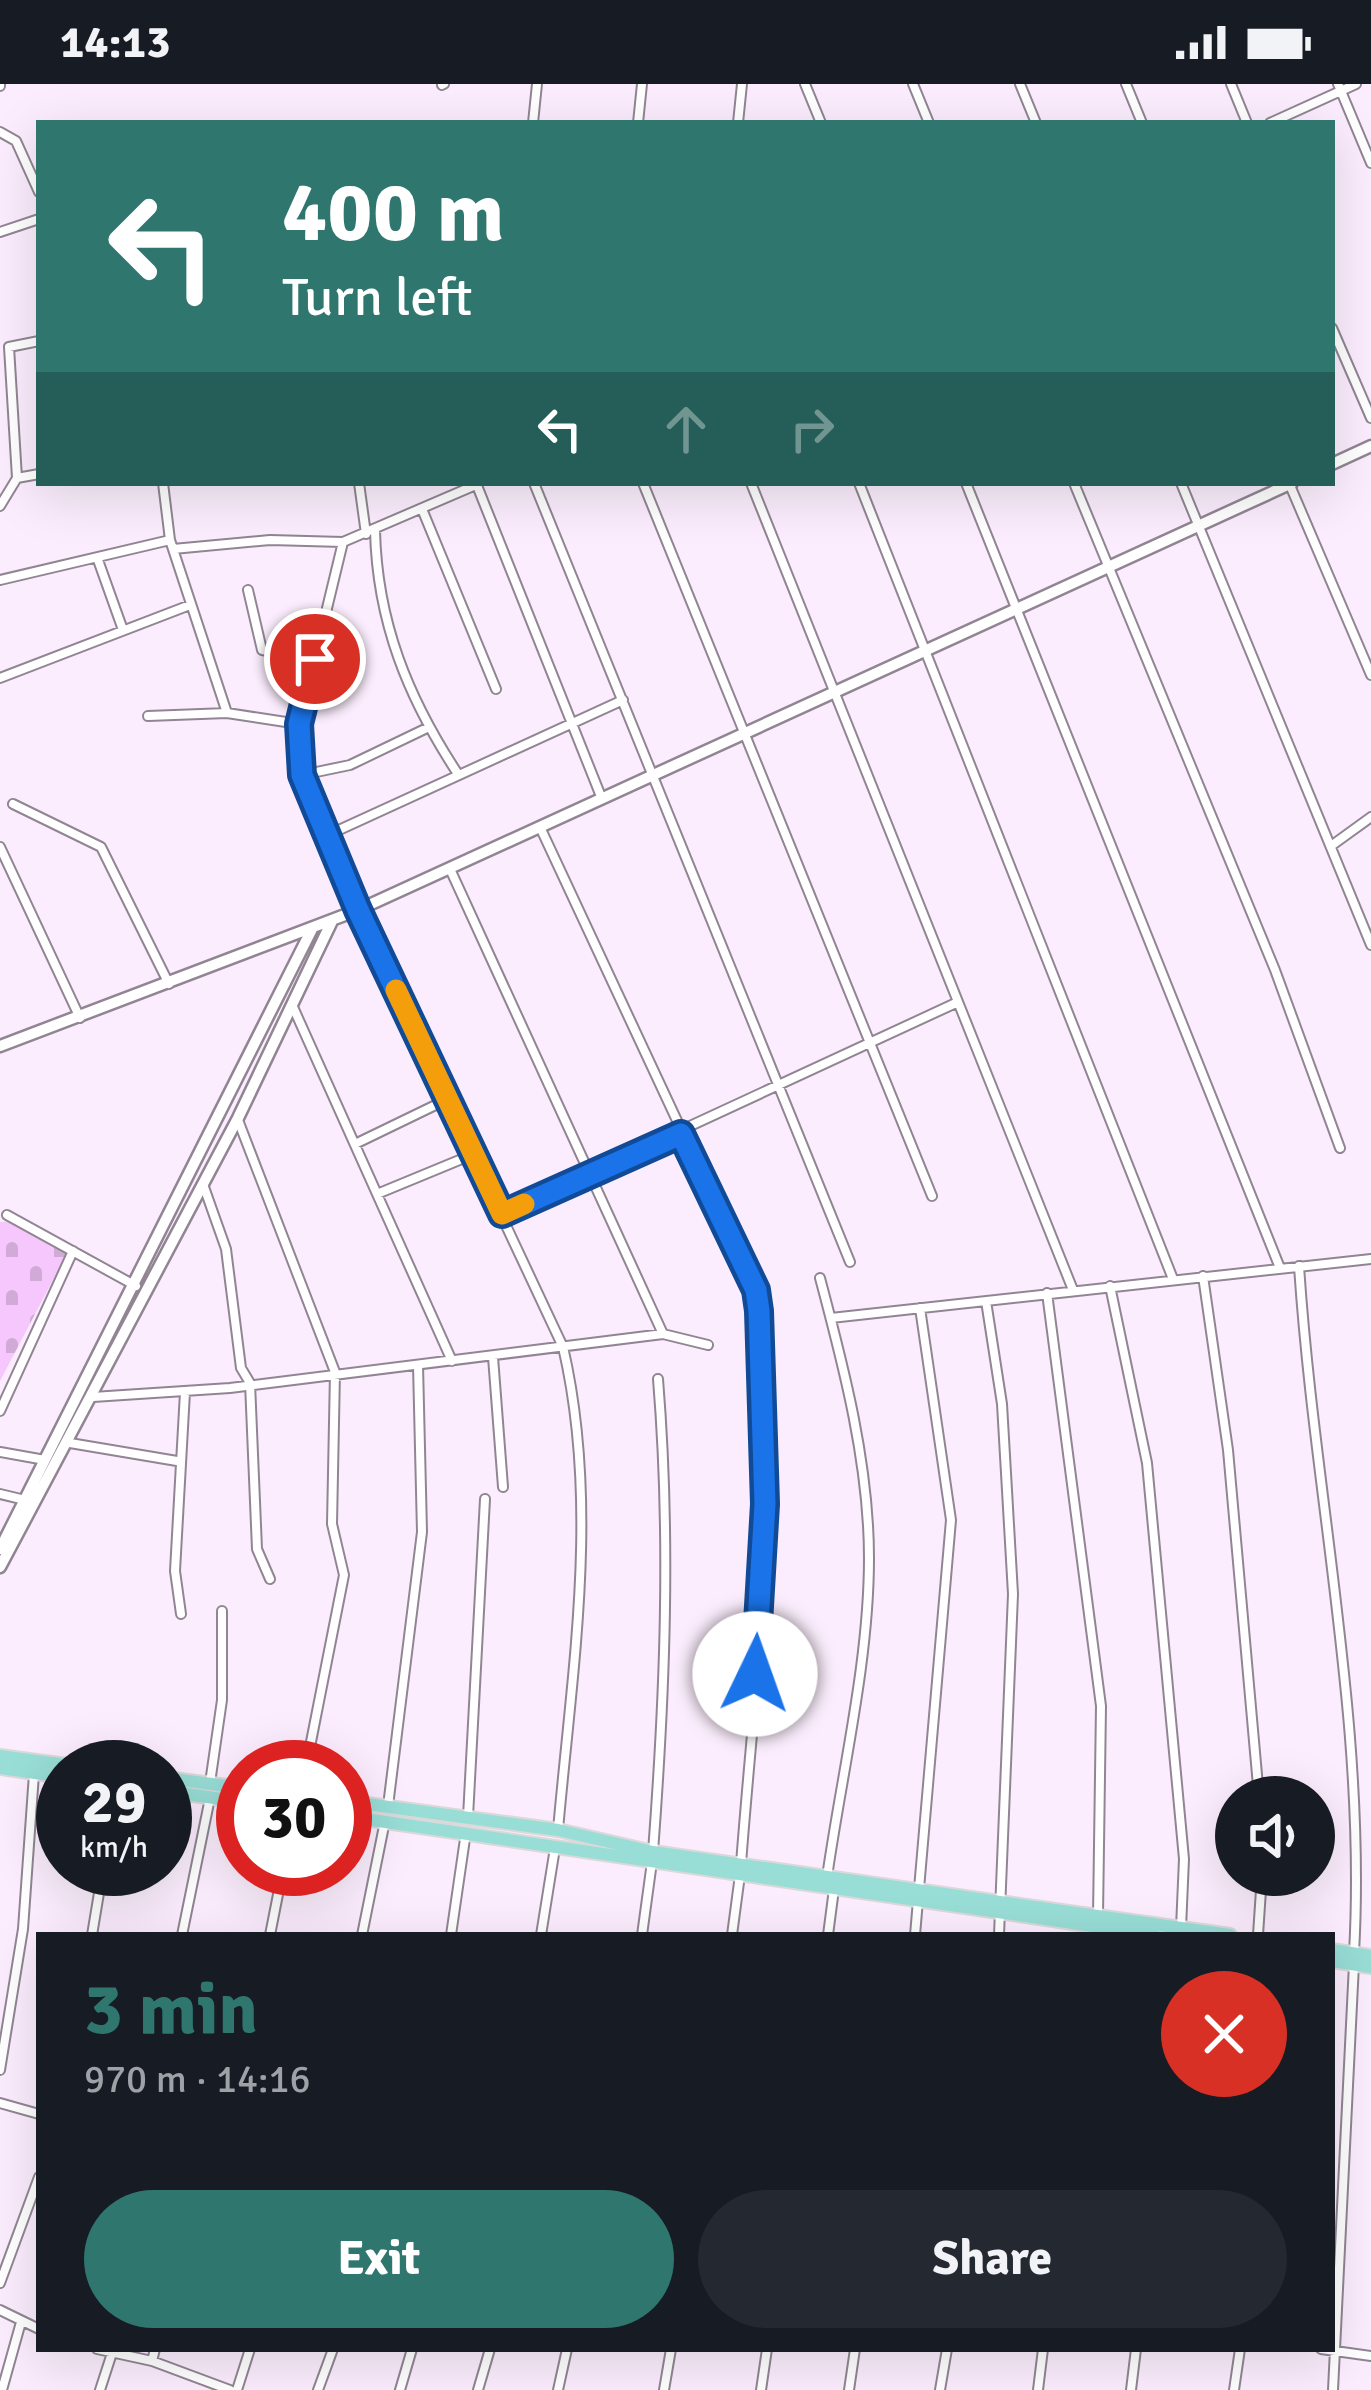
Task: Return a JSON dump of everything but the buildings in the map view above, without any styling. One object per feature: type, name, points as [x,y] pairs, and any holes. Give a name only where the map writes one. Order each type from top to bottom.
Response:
[{"type":"main road","points":[[1335,463],[1371,446]]},
{"type":"main road","points":[[0,1046],[80,1020],[358,910],[1284,486]]},
{"type":"main road","points":[[0,1567],[70,1443],[238,1118],[332,921]]},
{"type":"main road","points":[[0,1550],[312,929]]},
{"type":"main road","points":[[0,1756],[36,1761]]},
{"type":"main road","points":[[0,1768],[34,1772]]},
{"type":"main road","points":[[192,1786],[216,1793]]},
{"type":"main road","points":[[192,1791],[216,1790]]},
{"type":"main road","points":[[372,1809],[556,1845],[1000,1907],[1135,1932]]},
{"type":"main road","points":[[372,1814],[387,1813]]},
{"type":"main road","points":[[467,1825],[558,1830],[652,1857]]},
{"type":"main road","points":[[556,1845],[558,1830]]},
{"type":"main road","points":[[1097,1926],[1209,1932]]},
{"type":"main road","points":[[1335,1951],[1371,1966]]},
{"type":"main road","points":[[1335,1961],[1371,1956]]},
{"type":"street","points":[[533,120],[537,84]]},
{"type":"street","points":[[638,120],[642,84]]},
{"type":"street","points":[[738,120],[742,84]]},
{"type":"street","points":[[805,84],[820,120]]},
{"type":"street","points":[[913,84],[928,120]]},
{"type":"street","points":[[1020,84],[1035,120]]},
{"type":"street","points":[[1126,84],[1141,120]]},
{"type":"street","points":[[1231,84],[1246,120]]},
{"type":"street","points":[[1276,120],[1340,87],[1356,84]]},
{"type":"street","points":[[1340,87],[1371,163]]},
{"type":"street","points":[[0,132],[16,141],[36,185]]},
{"type":"street","points":[[0,232],[36,220]]},
{"type":"street","points":[[1335,335],[1371,418]]},
{"type":"street","points":[[0,506],[17,478],[9,347],[36,342]]},
{"type":"street","points":[[17,478],[36,475]]},
{"type":"street","points":[[163,486],[172,544],[227,713]]},
{"type":"street","points":[[359,486],[384,622],[427,728],[458,774]]},
{"type":"street","points":[[0,580],[172,544],[343,542],[473,486]]},
{"type":"street","points":[[478,486],[602,799]]},
{"type":"street","points":[[535,486],[850,1262]]},
{"type":"street","points":[[644,486],[932,1196]]},
{"type":"street","points":[[752,486],[1073,1290]]},
{"type":"street","points":[[860,486],[1173,1279]]},
{"type":"street","points":[[967,486],[1280,1268]]},
{"type":"street","points":[[1074,486],[1275,970],[1340,1148]]},
{"type":"street","points":[[1181,486],[1371,945]]},
{"type":"street","points":[[1291,486],[1371,675]]},
{"type":"street","points":[[422,509],[496,689]]},
{"type":"street","points":[[343,542],[299,724],[302,775],[358,910],[563,1347],[583,1495],[558,1830]]},
{"type":"street","points":[[98,560],[123,630]]},
{"type":"street","points":[[248,590],[262,650],[315,659]]},
{"type":"street","points":[[0,678],[190,605]]},
{"type":"street","points":[[328,835],[623,700]]},
{"type":"street","points":[[148,716],[227,713],[299,724]]},
{"type":"street","points":[[302,775],[350,765],[427,728]]},
{"type":"street","points":[[13,804],[101,847],[170,985]]},
{"type":"street","points":[[1331,847],[1371,818]]},
{"type":"street","points":[[540,827],[756,1290],[763,1340],[765,1504],[732,1932]]},
{"type":"street","points":[[0,847],[80,1020]]},
{"type":"street","points":[[449,869],[663,1334]]},
{"type":"street","points":[[502,1214],[958,1002]]},
{"type":"street","points":[[292,1005],[452,1361]]},
{"type":"street","points":[[355,1144],[448,1099]]},
{"type":"street","points":[[238,1118],[335,1372],[332,1524],[344,1575],[311,1740]]},
{"type":"street","points":[[377,1194],[474,1154]]},
{"type":"street","points":[[203,1185],[226,1249],[241,1368],[250,1383],[257,1549],[269,1579]]},
{"type":"street","points":[[7,1215],[136,1286]]},
{"type":"street","points":[[0,1411],[73,1251]]},
{"type":"street","points":[[831,1318],[1371,1259]]},
{"type":"street","points":[[1299,1266],[1308,1399],[1340,1627],[1359,1858],[1335,2351],[1371,2356]]},
{"type":"street","points":[[1202,1276],[1230,1471],[1257,1776]]},
{"type":"street","points":[[820,1278],[863,1470],[869,1555],[867,1609],[830,1883],[828,1932]]},
{"type":"street","points":[[1110,1286],[1148,1463],[1184,1859],[1181,1928]]},
{"type":"street","points":[[1046,1293],[1101,1706],[1097,1926]]},
{"type":"street","points":[[986,1300],[1002,1405],[1013,1594],[999,1932]]},
{"type":"street","points":[[915,1932],[951,1520],[920,1308]]},
{"type":"street","points":[[93,1397],[185,1392],[663,1334],[708,1346]]},
{"type":"street","points":[[493,1356],[503,1487]]},
{"type":"street","points":[[363,1932],[387,1813],[420,1553],[418,1364]]},
{"type":"street","points":[[642,1932],[666,1670],[668,1498],[658,1379]]},
{"type":"street","points":[[181,1614],[175,1571],[177,1461],[185,1392]]},
{"type":"street","points":[[70,1443],[177,1461]]},
{"type":"street","points":[[0,1452],[45,1460]]},
{"type":"street","points":[[0,1494],[25,1500]]},
{"type":"street","points":[[451,1932],[467,1825],[485,1499]]},
{"type":"street","points":[[183,1932],[222,1700],[222,1611]]},
{"type":"street","points":[[0,2070],[23,1929],[34,1772]]},
{"type":"street","points":[[542,1932],[556,1845]]},
{"type":"street","points":[[92,1932],[98,1896]]},
{"type":"street","points":[[271,1932],[278,1896]]},
{"type":"street","points":[[1258,1932],[1261,1896]]},
{"type":"street","points":[[0,2103],[36,2113]]},
{"type":"street","points":[[0,2283],[36,2185]]},
{"type":"street","points":[[0,2310],[36,2328]]},
{"type":"street","points":[[2,2390],[21,2322]]},
{"type":"street","points":[[108,2352],[152,2361],[203,2385],[234,2390],[249,2352]]},
{"type":"street","points":[[152,2361],[154,2352]]},
{"type":"street","points":[[318,2390],[332,2352]]},
{"type":"street","points":[[400,2390],[411,2352]]},
{"type":"street","points":[[478,2390],[489,2352]]},
{"type":"street","points":[[558,2390],[566,2352]]},
{"type":"street","points":[[664,2390],[670,2352]]},
{"type":"street","points":[[761,2390],[767,2352]]},
{"type":"street","points":[[850,2390],[855,2352]]},
{"type":"street","points":[[940,2390],[946,2352]]},
{"type":"street","points":[[1038,2390],[1043,2352]]},
{"type":"street","points":[[1131,2390],[1136,2352]]},
{"type":"street","points":[[1234,2390],[1240,2352]]},
{"type":"street","points":[[1333,2390],[1335,2352]]},
{"type":"street","points":[[100,2390],[112,2353]]},
{"type":"green space","points":[[10,1221],[67,1253],[0,1381],[0,1222]]},
{"type":"slow traffic","points":[[396,990],[502,1214],[524,1204]]},
{"type":"route","points":[[315,659],[299,724],[302,775],[358,910],[502,1214],[681,1134],[756,1290],[763,1340],[765,1504],[755,1674]]}]
